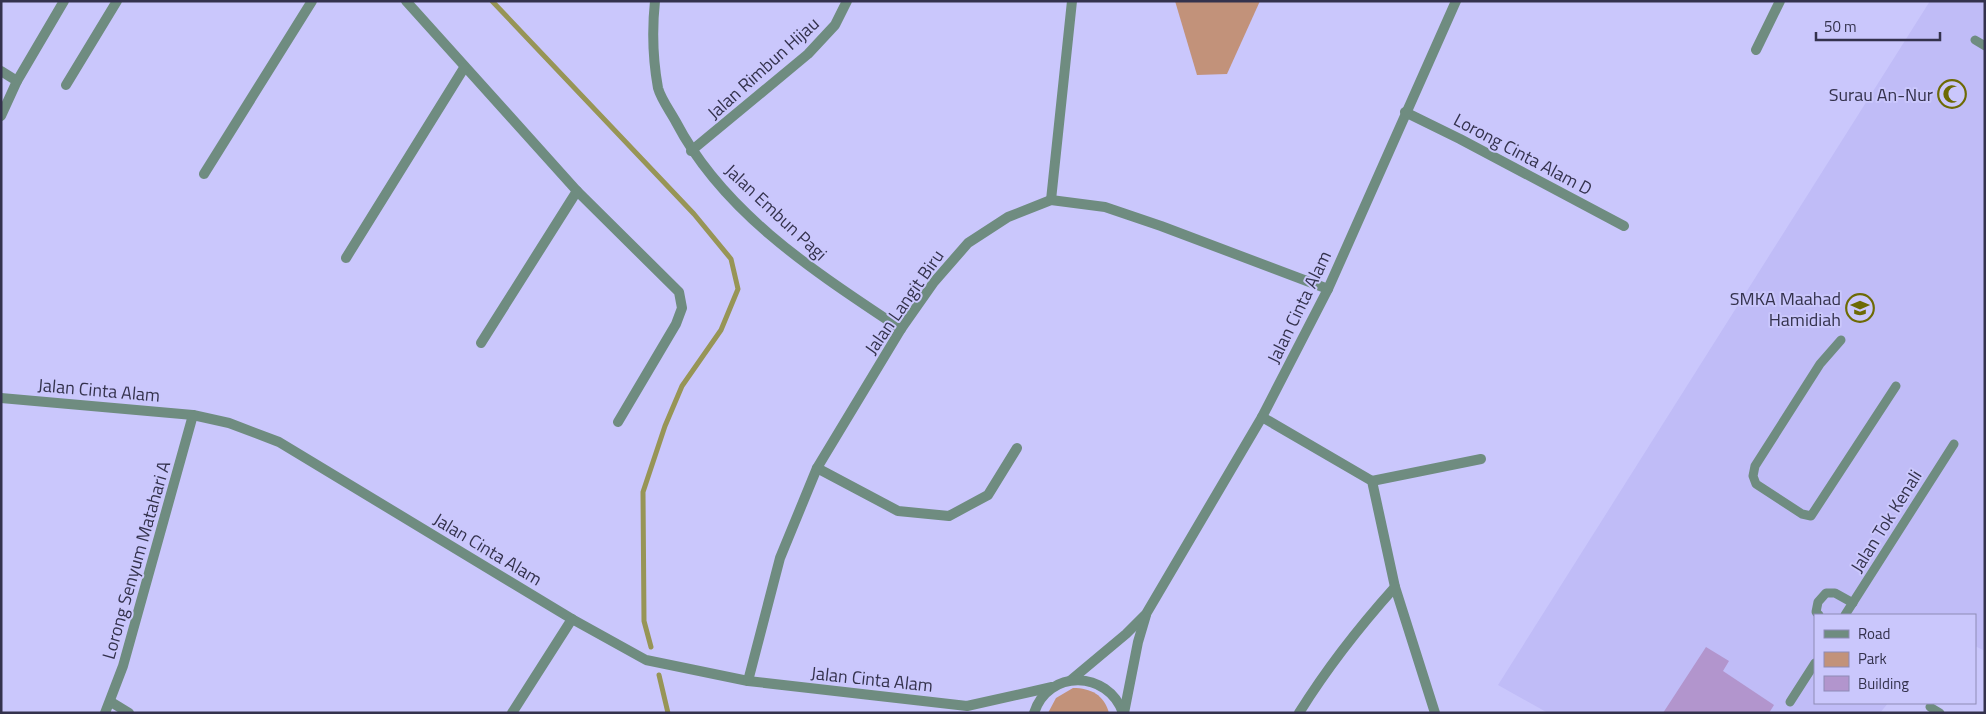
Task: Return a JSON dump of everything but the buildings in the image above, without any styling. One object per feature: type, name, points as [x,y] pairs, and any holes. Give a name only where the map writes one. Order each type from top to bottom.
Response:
[{"type":"street","points":[[1,116],[17,81],[64,1]]},
{"type":"street","points":[[66,85],[117,1]]},
{"type":"street","points":[[204,174],[312,1]]},
{"type":"street","points":[[406,1],[464,68],[577,190],[679,292],[682,308],[676,324],[618,422]]},
{"type":"street","name":"Jalan Embun Pagi","points":[[655,1],[652,24],[659,90],[691,151],[727,194],[810,268],[902,329]]},
{"type":"street","name":"Jalan Rimbun Hijau","points":[[691,151],[808,54],[835,24],[847,1]]},
{"type":"street","points":[[1051,200],[1072,1]]},
{"type":"street","name":"Jalan Cinta Alam","points":[[1123,713],[1146,614],[1262,417],[1328,289],[1405,112],[1456,1]]},
{"type":"street","points":[[1756,50],[1780,1]]},
{"type":"street","points":[[346,258],[464,68]]},
{"type":"street","points":[[1,71],[17,81]]},
{"type":"street","name":"Lorong Cinta Alam D","points":[[1405,112],[1624,226]]},
{"type":"street","points":[[481,342],[577,190]]},
{"type":"street","name":"Jalan Langit Biru","points":[[748,681],[780,558],[817,468],[902,329],[934,282],[968,243],[1008,217],[1051,200],[1105,207],[1328,289]]},
{"type":"street","name":"Jalan Cinta Alam","points":[[1,398],[193,415],[229,423],[279,442],[572,619],[646,660],[748,681],[967,706],[1052,687],[1071,680],[1119,640],[1146,614]]},
{"type":"street","name":"Lorong Senyum Matahari A","points":[[105,713],[111,702],[193,415]]},
{"type":"street","points":[[1262,417],[1372,481],[1481,459]]},
{"type":"street","points":[[817,468],[898,510],[949,516],[988,495],[1017,448]]},
{"type":"street","points":[[1372,481],[1395,587],[1435,713]]},
{"type":"street","points":[[1299,713],[1316,686],[1361,625],[1395,587]]},
{"type":"street","points":[[512,713],[572,619]]},
{"type":"street","points":[[1071,680],[1094,682],[1104,687],[1113,695],[1123,713]]},
{"type":"street","points":[[1034,713],[1039,701],[1052,687]]},
{"type":"street","points":[[111,702],[129,713]]},
{"type":"street","name":"Jalan Cinta Alam","points":[[967,706],[979,713]]},
{"type":"lane","points":[[1975,40],[1985,46]]},
{"type":"lane","points":[[1841,340],[1820,364],[1756,466],[1753,476],[1756,484],[1802,514],[1812,516],[1896,386]]},
{"type":"lane","name":"Jalan Tok Kenali","points":[[1846,614],[1954,444]]},
{"type":"lane","points":[[1818,614],[1816,612],[1818,602],[1826,593],[1835,593],[1852,603]]},
{"type":"lane","points":[[1790,702],[1814,664]]},
{"type":"lane","points":[[1930,706],[1940,713]]},
{"type":"shaded area","name":"SMKA Maahad Hamidiah","points":[[1930,1],[1985,1],[1985,651],[1976,646],[1976,614],[1814,614],[1814,704],[1887,704],[1880,713],[1548,713],[1498,685]]},
{"type":"green space","points":[[1175,1],[1260,1],[1227,74],[1197,75]]},
{"type":"green space","points":[[1073,688],[1086,689],[1096,694],[1104,702],[1109,713],[1048,713],[1056,698]]},
{"type":"waterway","points":[[492,1],[694,214],[731,259],[738,289],[721,330],[682,386],[665,426],[643,492],[644,621],[651,647]]},
{"type":"waterway","points":[[659,675],[668,713]]},
{"type":"place","name":"Surau An-Nur","points":[[1952,94]]},
{"type":"place","name":"SMKA Maahad Hamidiah","points":[[1860,308]]}]
